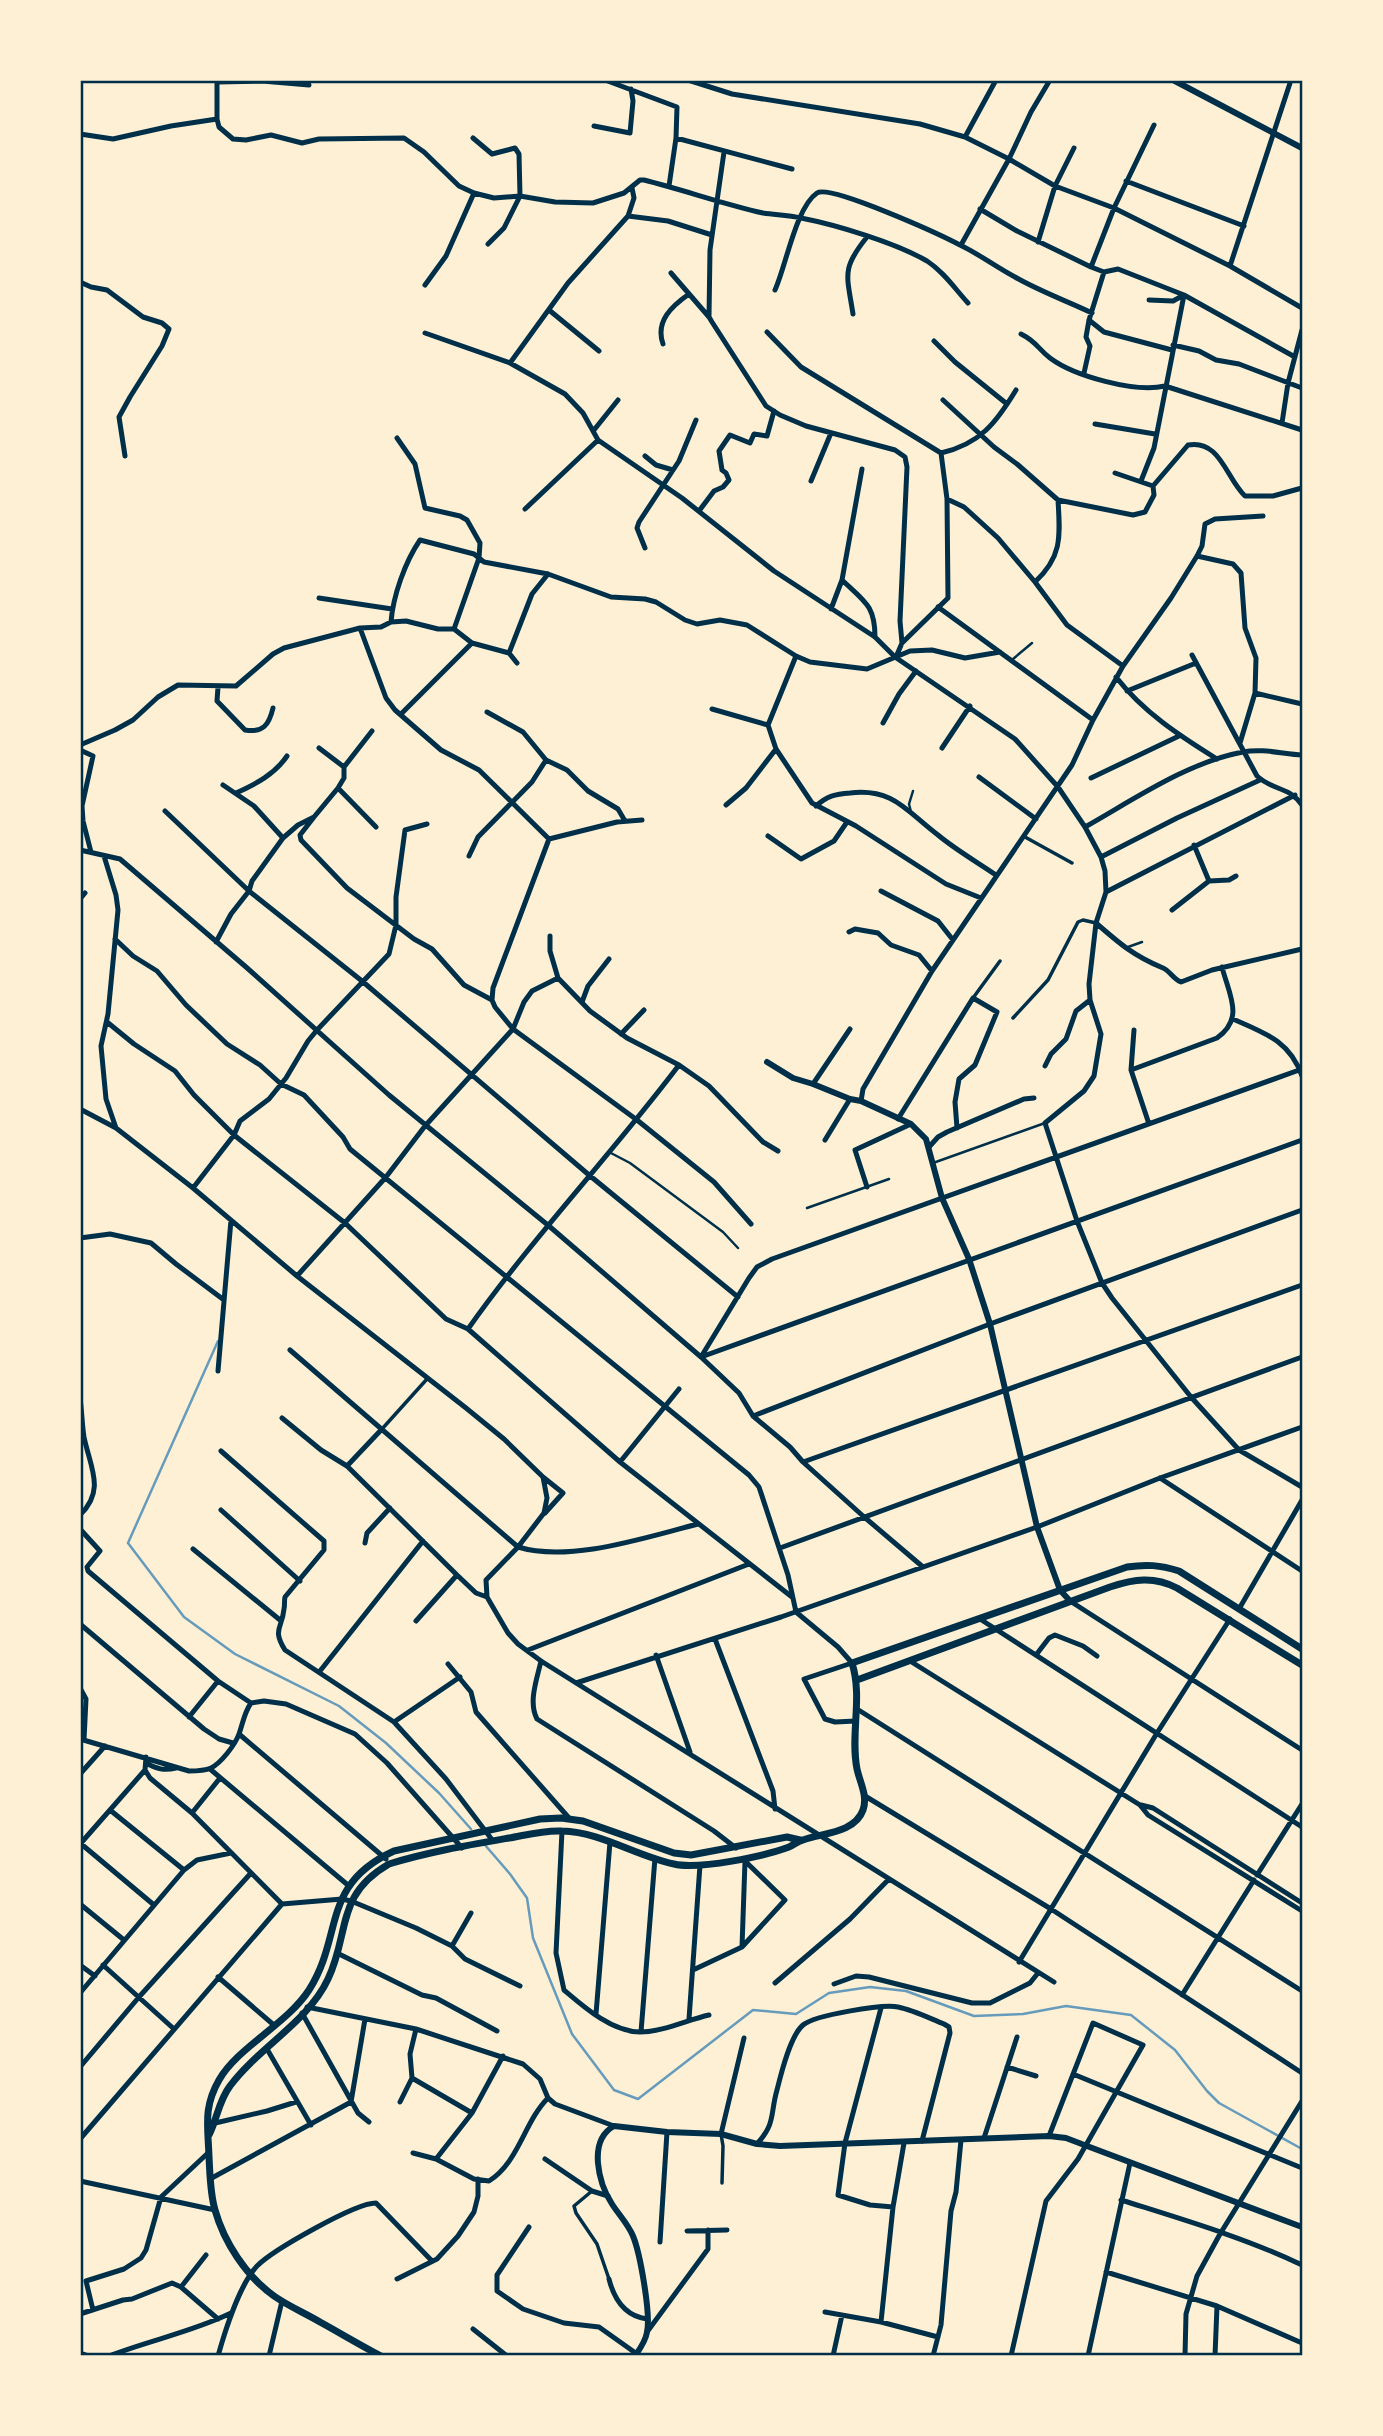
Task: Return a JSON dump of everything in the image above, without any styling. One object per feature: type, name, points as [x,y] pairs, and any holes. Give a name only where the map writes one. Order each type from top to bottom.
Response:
[{"type":"main road","points":[[209,2135],[220,2103],[229,2087],[305,2010],[328,1980],[351,1901],[363,1884],[389,1864],[493,1841],[562,1831],[610,1842],[674,1865],[700,1865],[763,1855],[800,1840],[845,1828],[863,1811],[865,1796],[857,1770],[854,1745],[857,1680],[852,1663],[1127,1567],[1145,1564],[1179,1571],[1303,1649]]},
{"type":"main road","points":[[857,1680],[1128,1581],[1155,1580],[1177,1588],[1303,1665]]},
{"type":"main road","points":[[377,2355],[282,2301],[248,2273],[228,2240],[215,2210],[209,2135],[205,2124],[208,2104],[221,2077],[297,2006],[310,1989],[333,1922],[349,1886],[373,1861],[394,1851],[540,1819],[569,1818],[583,1821],[674,1853],[699,1855],[787,1837],[800,1840]]},
{"type":"street","points":[[605,80],[677,107],[676,138],[669,186]]},
{"type":"street","points":[[688,80],[732,94],[920,124],[965,137],[1055,186],[1114,208],[1230,266],[1303,308]]},
{"type":"street","points":[[965,137],[996,80]]},
{"type":"street","points":[[961,245],[1050,80]]},
{"type":"street","points":[[1172,80],[1303,148]]},
{"type":"street","points":[[1230,266],[1291,80]]},
{"type":"street","points":[[309,85],[217,81],[217,119],[222,132],[233,139],[246,140],[271,135],[302,143],[319,139],[404,138],[416,144],[459,186],[494,198],[520,196],[579,204],[624,194],[640,180],[669,186],[719,202],[766,214],[801,218],[867,237],[928,262],[944,274],[968,303]]},
{"type":"street","points":[[594,126],[630,133],[633,101],[631,89]]},
{"type":"street","points":[[80,134],[113,139],[152,132],[171,125],[217,119]]},
{"type":"street","points":[[1091,267],[1114,208],[1154,125]]},
{"type":"street","points":[[473,138],[492,154],[515,148],[519,154],[520,196],[504,228],[488,243]]},
{"type":"street","points":[[676,138],[792,169]]},
{"type":"street","points":[[1038,242],[1055,186],[1074,148]]},
{"type":"street","points":[[709,317],[712,235],[719,202],[724,152]]},
{"type":"street","points":[[1126,181],[1244,226]]},
{"type":"street","points":[[510,363],[568,283],[628,216],[634,198],[632,188]]},
{"type":"street","points":[[775,290],[801,218],[809,202],[820,191],[851,198],[961,245],[1016,278],[1092,313]]},
{"type":"street","points":[[425,285],[446,256],[474,193]]},
{"type":"street","points":[[980,209],[1038,242],[1091,267],[1104,272],[1118,269],[1184,296],[1295,357]]},
{"type":"street","points":[[628,216],[667,221],[712,235]]},
{"type":"street","points":[[853,314],[848,267],[852,256],[867,237]]},
{"type":"street","points":[[1084,373],[1090,346],[1086,337],[1089,320],[1104,272]]},
{"type":"street","points":[[671,273],[709,317],[766,406],[798,422],[895,450],[905,457],[907,467],[900,621],[902,643]]},
{"type":"street","points":[[80,282],[107,290],[143,317],[162,323],[169,329],[162,346],[119,417],[124,456]]},
{"type":"street","points":[[663,344],[660,327],[663,319],[669,310],[689,294]]},
{"type":"street","points":[[1149,300],[1173,301],[1184,296]]},
{"type":"street","points":[[1141,481],[1154,447],[1184,296]]},
{"type":"street","points":[[549,310],[600,351]]},
{"type":"street","points":[[1089,320],[1104,332],[1172,348],[1199,351],[1216,360],[1303,388]]},
{"type":"street","points":[[1282,423],[1303,330]]},
{"type":"street","points":[[768,331],[801,367],[941,453],[965,447],[982,435],[1016,390]]},
{"type":"street","points":[[425,333],[510,363],[565,394],[574,401],[598,440],[699,511],[774,571],[875,637],[895,657],[1016,739],[1058,787],[1085,827],[1101,857],[1105,871],[1105,892],[1096,923],[1089,985],[1090,1000],[1101,1034],[1094,1076],[1084,1091],[1045,1123],[1077,1222],[1102,1283],[1191,1397],[1239,1450],[1303,1487]]},
{"type":"street","points":[[1021,334],[1035,341],[1051,359],[1105,382],[1150,390],[1165,386],[1303,430]]},
{"type":"street","points":[[934,341],[955,362],[1007,404]]},
{"type":"street","points":[[594,430],[618,400]]},
{"type":"street","points":[[943,400],[994,447],[1058,499],[1133,515],[1145,512],[1154,495],[1153,486],[1188,445],[1196,443],[1204,444],[1213,450],[1245,496],[1273,496],[1303,488]]},
{"type":"street","points":[[699,511],[715,491],[729,480],[722,470],[719,451],[730,435],[750,443],[754,434],[767,436],[774,411]]},
{"type":"street","points":[[645,548],[637,528],[673,470],[696,420]]},
{"type":"street","points":[[1095,424],[1155,434]]},
{"type":"street","points":[[811,481],[831,433]]},
{"type":"street","points":[[397,438],[415,464],[425,508],[467,520],[480,543],[479,558],[454,629]]},
{"type":"street","points":[[525,509],[598,440]]},
{"type":"street","points":[[895,657],[902,643],[948,598],[947,499],[941,453]]},
{"type":"street","points":[[645,456],[656,465],[673,470]]},
{"type":"street","points":[[831,609],[842,580],[862,469]]},
{"type":"street","points":[[1115,473],[1153,486]]},
{"type":"street","points":[[947,499],[964,507],[981,523],[1035,582],[1067,625],[1122,666]]},
{"type":"street","points":[[1035,582],[1049,569],[1060,541],[1058,499]]},
{"type":"street","points":[[861,1101],[863,1089],[932,971],[1058,787],[1122,666],[1171,598],[1197,556],[1202,546],[1205,524],[1210,521],[1263,516]]},
{"type":"street","points":[[391,622],[392,609],[414,550],[421,540],[474,554],[484,562],[548,574],[611,597],[656,602],[685,620],[697,624],[720,620],[747,625],[810,662],[867,669],[910,651],[932,650],[965,658],[1000,652]]},
{"type":"street","points":[[1197,556],[1233,564],[1241,573],[1245,628],[1256,659],[1255,693],[1240,743]]},
{"type":"street","points":[[509,653],[532,594],[548,574]]},
{"type":"street","points":[[842,580],[873,612],[875,637]]},
{"type":"street","points":[[319,598],[392,609]]},
{"type":"street","points":[[938,607],[1093,720]]},
{"type":"street","points":[[80,748],[133,720],[158,697],[178,685],[236,686],[273,654],[284,648],[360,628],[382,627],[391,622],[406,621],[438,629],[454,629],[472,643],[509,653],[517,663]]},
{"type":"street","points":[[360,628],[386,698],[441,750],[479,770],[549,838]]},
{"type":"street","points":[[401,714],[472,643]]},
{"type":"street","points":[[1192,654],[1260,780],[1295,795],[1303,805]]},
{"type":"street","points":[[796,656],[768,725],[776,749],[793,777],[816,806],[856,826],[946,884],[981,898]]},
{"type":"street","points":[[1127,691],[1196,663]]},
{"type":"street","points":[[883,723],[916,671]]},
{"type":"street","points":[[1116,677],[1139,704],[1179,736],[1217,759]]},
{"type":"street","points":[[218,687],[217,701],[245,730],[262,729],[268,724],[272,708]]},
{"type":"street","points":[[1255,693],[1303,704]]},
{"type":"street","points":[[942,748],[970,706]]},
{"type":"street","points":[[712,709],[768,725]]},
{"type":"street","points":[[487,712],[523,732],[546,760],[567,769],[589,791],[618,809],[625,821]]},
{"type":"street","points":[[372,731],[344,767],[344,778],[300,835],[301,840],[347,888],[432,948],[464,985],[492,1000]]},
{"type":"street","points":[[1091,778],[1179,736]]},
{"type":"street","points":[[80,748],[93,756],[82,806],[91,852]]},
{"type":"street","points":[[319,748],[344,767]]},
{"type":"street","points":[[726,805],[746,788],[776,749]]},
{"type":"street","points":[[1085,827],[1172,778],[1217,759],[1243,751],[1303,755]]},
{"type":"street","points":[[236,793],[267,776],[287,756]]},
{"type":"street","points":[[469,856],[478,837],[532,782],[546,760]]},
{"type":"street","points":[[979,777],[1036,819]]},
{"type":"street","points":[[1101,857],[1260,780]]},
{"type":"street","points":[[223,785],[254,806],[283,838]]},
{"type":"street","points":[[338,788],[376,827]]},
{"type":"street","points":[[816,806],[827,796],[864,791],[883,794],[900,802],[938,836],[996,875]]},
{"type":"street","points":[[1105,892],[1295,795]]},
{"type":"street","points":[[165,811],[249,891],[362,982],[589,1175],[738,1297]]},
{"type":"street","points":[[216,942],[231,914],[249,891],[252,881],[283,838],[298,825],[314,817]]},
{"type":"street","points":[[549,838],[625,821],[642,820]]},
{"type":"street","points":[[768,836],[801,859],[834,841],[847,822]]},
{"type":"street","points":[[193,1188],[234,1135],[240,1121],[269,1099],[317,1030],[389,954],[396,925],[396,897],[405,830],[427,824]]},
{"type":"street","points":[[1025,837],[1072,863]]},
{"type":"street","points":[[549,838],[493,988],[492,1000],[495,1007],[513,1029],[637,1120],[715,1182],[751,1224]]},
{"type":"street","points":[[1194,845],[1209,881]]},
{"type":"street","points":[[80,850],[120,859],[425,1126],[549,1226],[701,1357],[739,1393],[753,1416],[923,1567]]},
{"type":"street","points":[[104,856],[118,902],[107,1022],[101,1046],[106,1099],[116,1128]]},
{"type":"street","points":[[1172,910],[1209,881],[1229,880],[1236,876]]},
{"type":"street","points":[[881,891],[938,921],[953,940]]},
{"type":"street","points":[[80,899],[85,893]]},
{"type":"street","points":[[1013,1018],[1048,979],[1078,922],[1083,920],[1096,923],[1125,948],[1150,964],[1165,968],[1175,980],[1181,982],[1222,967],[1303,949]]},
{"type":"street","points":[[849,932],[855,929],[877,933],[891,945],[919,954],[932,971]]},
{"type":"street","points":[[550,936],[550,951],[558,978],[590,1011],[621,1034],[678,1065],[709,1086],[763,1142],[778,1151]]},
{"type":"street","points":[[115,939],[133,956],[157,971],[186,1005],[227,1044],[260,1065],[281,1084],[303,1095],[343,1137],[350,1149],[749,1475],[759,1487],[780,1548],[796,1612],[838,1647],[852,1663],[804,1679],[825,1719],[835,1723],[856,1721]]},
{"type":"street","points":[[582,1002],[587,986],[609,959]]},
{"type":"street","points":[[897,1119],[973,998],[1000,961]]},
{"type":"street","points":[[1131,1070],[1217,1038],[1227,1031],[1233,1019],[1233,1009],[1222,967]]},
{"type":"street","points":[[297,1276],[386,1177],[425,1126],[513,1029],[524,1002],[532,991],[558,978]]},
{"type":"street","points":[[957,1128],[956,1089],[959,1079],[975,1065],[997,1012],[973,998]]},
{"type":"street","points":[[1045,1066],[1051,1054],[1066,1039],[1076,1011],[1090,1000]]},
{"type":"street","points":[[621,1034],[644,1010]]},
{"type":"street","points":[[701,1357],[757,1267],[772,1259],[1302,1072],[1293,1055],[1278,1041],[1233,1019]]},
{"type":"street","points":[[107,1022],[175,1071],[194,1095],[234,1135],[345,1223],[446,1319],[468,1329],[620,1462],[792,1597]]},
{"type":"street","points":[[813,1083],[850,1029]]},
{"type":"street","points":[[1133,1030],[1131,1070],[1149,1124]]},
{"type":"street","points":[[767,1062],[793,1078],[861,1101],[911,1124],[926,1139],[942,1198],[969,1259],[990,1324],[1037,1527],[1060,1590],[1070,1601],[1303,1750]]},
{"type":"street","points":[[468,1329],[504,1277],[637,1120],[678,1065]]},
{"type":"street","points":[[929,1147],[938,1137],[957,1128],[1024,1099],[1034,1098]]},
{"type":"street","points":[[825,1140],[850,1099]]},
{"type":"street","points":[[80,1109],[116,1128],[193,1188],[297,1276],[504,1439],[543,1477],[564,1493],[486,1580],[487,1597],[508,1633],[518,1644],[775,1809],[822,1835],[1054,1982]]},
{"type":"street","points":[[867,1187],[855,1150],[911,1124]]},
{"type":"street","points":[[701,1357],[1303,1140]]},
{"type":"street","points":[[753,1416],[990,1324],[1303,1210]]},
{"type":"street","points":[[218,1371],[231,1220]]},
{"type":"street","points":[[80,1238],[110,1234],[142,1239],[151,1243],[224,1300]]},
{"type":"street","points":[[803,1462],[1303,1285]]},
{"type":"street","points":[[290,1350],[518,1547],[543,1552],[590,1549],[698,1524]]},
{"type":"street","points":[[780,1548],[1303,1357]]},
{"type":"street","points":[[347,1466],[427,1379]]},
{"type":"street","points":[[620,1462],[679,1389]]},
{"type":"street","points":[[80,1399],[84,1436],[96,1483],[91,1503],[80,1515]]},
{"type":"street","points":[[282,1418],[321,1450],[347,1466],[476,1593],[487,1597]]},
{"type":"street","points":[[576,1683],[796,1612],[1037,1527],[1160,1478],[1303,1427]]},
{"type":"street","points":[[221,1451],[326,1545],[285,1597],[279,1640],[285,1650],[394,1722],[446,1779],[493,1841]]},
{"type":"street","points":[[543,1477],[547,1497],[544,1513]]},
{"type":"street","points":[[1160,1478],[1303,1571]]},
{"type":"street","points":[[1239,1609],[1303,1500]]},
{"type":"street","points":[[365,1543],[368,1533],[390,1508]]},
{"type":"street","points":[[221,1510],[300,1581]]},
{"type":"street","points":[[80,1530],[100,1551],[86,1569],[218,1681],[251,1703],[264,1701],[286,1704],[355,1734],[387,1763],[462,1847]]},
{"type":"street","points":[[320,1671],[423,1541]]},
{"type":"street","points":[[193,1549],[280,1620]]},
{"type":"street","points":[[528,1650],[749,1564]]},
{"type":"street","points":[[416,1621],[457,1575]]},
{"type":"street","points":[[980,1619],[1303,1828]]},
{"type":"street","points":[[1019,1962],[1157,1733],[1230,1619]]},
{"type":"street","points":[[80,1624],[189,1717],[219,1739],[233,1743]]},
{"type":"street","points":[[1036,1655],[1049,1637],[1055,1635],[1083,1646],[1097,1656]]},
{"type":"street","points":[[715,1639],[773,1791],[775,1809]]},
{"type":"street","points":[[656,1656],[690,1753]]},
{"type":"street","points":[[541,1661],[533,1704],[537,1719],[714,1831],[736,1848]]},
{"type":"street","points":[[910,1661],[1140,1805],[1153,1808],[1303,1911]]},
{"type":"street","points":[[447,1664],[471,1692],[476,1712],[569,1818]]},
{"type":"street","points":[[394,1722],[460,1677]]},
{"type":"street","points":[[189,1717],[218,1681]]},
{"type":"street","points":[[80,1688],[86,1699],[82,1739],[146,1763],[189,1771],[209,1769],[220,1761],[239,1734],[240,1723],[251,1703]]},
{"type":"street","points":[[857,1709],[1303,1990]]},
{"type":"street","points":[[239,1734],[383,1856],[389,1864]]},
{"type":"street","points":[[80,1774],[105,1746]]},
{"type":"street","points":[[146,1763],[81,1843],[154,1905]]},
{"type":"street","points":[[146,1763],[150,1778],[192,1813],[282,1904]]},
{"type":"street","points":[[209,1769],[349,1886]]},
{"type":"street","points":[[192,1813],[220,1778]]},
{"type":"street","points":[[865,1796],[1051,1909],[1303,2073]]},
{"type":"street","points":[[1182,1995],[1303,1804]]},
{"type":"street","points":[[110,1810],[184,1870]]},
{"type":"street","points":[[562,1831],[556,1932],[559,1970],[564,1990],[609,2023],[627,2030],[641,2032],[709,2015]]},
{"type":"street","points":[[596,2014],[610,1842]]},
{"type":"street","points":[[80,1993],[184,1870],[197,1860],[231,1853]]},
{"type":"street","points":[[641,2032],[655,1858]]},
{"type":"street","points":[[742,1947],[745,1859]]},
{"type":"street","points":[[693,1970],[742,1947],[785,1900],[745,1859]]},
{"type":"street","points":[[689,2019],[700,1865]]},
{"type":"street","points":[[80,2067],[251,1872]]},
{"type":"street","points":[[1256,1877],[1303,1903]]},
{"type":"street","points":[[775,1983],[850,1919],[889,1879]]},
{"type":"street","points":[[80,2139],[282,1904],[342,1899],[351,1901],[452,1946],[465,1959],[520,1986]]},
{"type":"street","points":[[80,1904],[124,1940]]},
{"type":"street","points":[[452,1946],[471,1913]]},
{"type":"street","points":[[336,1953],[422,1995],[436,1998],[498,2031]]},
{"type":"street","points":[[80,1965],[94,1976]]},
{"type":"street","points":[[103,1965],[174,2029]]},
{"type":"street","points":[[834,1984],[856,1976],[869,1977],[972,2003],[990,2004],[1030,1983],[1038,1973]]},
{"type":"street","points":[[219,1977],[275,2026]]},
{"type":"street","points":[[757,2144],[768,2132],[777,2089],[794,2036],[804,2024],[845,2012],[897,2007],[944,2024],[950,2033],[922,2141]]},
{"type":"street","points":[[881,2008],[845,2143],[838,2195],[870,2205],[893,2207]]},
{"type":"street","points":[[305,2010],[416,2028],[503,2056],[532,2071],[540,2079],[548,2098],[555,2104],[614,2126],[720,2134],[780,2147],[1049,2136],[1087,2146],[1303,2227]]},
{"type":"street","points":[[305,2010],[351,2102],[358,2113],[369,2122]]},
{"type":"street","points":[[351,2102],[365,2020]]},
{"type":"street","points":[[1011,2356],[1046,2201],[1087,2146],[1143,2045],[1093,2023],[1049,2136]]},
{"type":"street","points":[[400,2102],[412,2078],[410,2054],[416,2028]]},
{"type":"street","points":[[984,2138],[1017,2037]]},
{"type":"street","points":[[722,2183],[723,2146],[720,2134],[744,2038]]},
{"type":"street","points":[[267,2049],[311,2125]]},
{"type":"street","points":[[436,2159],[472,2113],[503,2056]]},
{"type":"street","points":[[1007,2067],[1036,2076]]},
{"type":"street","points":[[1073,2074],[1303,2168]]},
{"type":"street","points":[[412,2078],[472,2113]]},
{"type":"street","points":[[413,2153],[436,2159],[478,2179],[489,2181],[520,2144],[534,2116],[548,2098]]},
{"type":"street","points":[[1185,2356],[1186,2314],[1198,2276],[1220,2234],[1303,2101]]},
{"type":"street","points":[[205,2124],[214,2124],[296,2102]]},
{"type":"street","points":[[211,2179],[351,2102]]},
{"type":"street","points":[[614,2126],[602,2138],[598,2155],[600,2173],[608,2196],[634,2238],[647,2332]]},
{"type":"street","points":[[660,2242],[667,2132]]},
{"type":"street","points":[[933,2356],[938,2337],[961,2140]]},
{"type":"street","points":[[881,2322],[893,2207],[904,2143]]},
{"type":"street","points":[[93,2310],[86,2281],[124,2269],[141,2258],[146,2250],[161,2197],[209,2151]]},
{"type":"street","points":[[545,2159],[592,2191],[608,2196]]},
{"type":"street","points":[[1088,2356],[1130,2163]]},
{"type":"street","points":[[397,2279],[438,2259],[458,2236],[474,2212],[478,2179]]},
{"type":"street","points":[[80,2181],[93,2186],[161,2197],[215,2210]]},
{"type":"street","points":[[592,2191],[574,2206],[576,2213],[597,2244],[613,2295],[634,2315],[647,2319]]},
{"type":"street","points":[[1121,2200],[1303,2265]]},
{"type":"street","points":[[218,2356],[248,2273],[297,2240],[353,2208],[376,2203],[432,2261]]},
{"type":"street","points":[[529,2227],[497,2275],[497,2291],[523,2309],[564,2323],[599,2326],[636,2355],[647,2332],[708,2249],[708,2230]]},
{"type":"street","points":[[687,2231],[727,2230]]},
{"type":"street","points":[[181,2287],[206,2255]]},
{"type":"street","points":[[1106,2272],[1217,2306],[1303,2343]]},
{"type":"street","points":[[80,2314],[132,2299],[172,2283],[181,2287],[218,2319]]},
{"type":"street","points":[[270,2356],[282,2301]]},
{"type":"street","points":[[1215,2356],[1217,2306]]},
{"type":"street","points":[[109,2356],[138,2344],[180,2334],[232,2312]]},
{"type":"street","points":[[825,2312],[881,2322],[938,2337]]},
{"type":"street","points":[[833,2356],[842,2315]]},
{"type":"street","points":[[473,2329],[507,2356]]},
{"type":"street","points":[[80,2353],[89,2356]]},
{"type":"lane","points":[[1011,661],[1032,643]]},
{"type":"lane","points":[[911,813],[909,804],[913,792]]},
{"type":"lane","points":[[1125,948],[1142,942]]},
{"type":"lane","points":[[931,1164],[1045,1123]]},
{"type":"lane","points":[[609,1152],[630,1163],[723,1232],[738,1248]]},
{"type":"lane","points":[[807,1208],[889,1179]]},
{"type":"waterway","points":[[218,1341],[128,1543],[184,1617],[235,1654],[339,1706],[386,1743],[439,1793],[471,1829]]},
{"type":"waterway","points":[[485,1845],[527,1898],[533,1938],[572,2034],[614,2090],[638,2099],[753,2010],[796,2014],[829,1993],[870,1987],[906,1991],[974,2016],[1023,2014],[1066,2006],[1131,2015],[1175,2050],[1219,2103],[1302,2149]]}]
